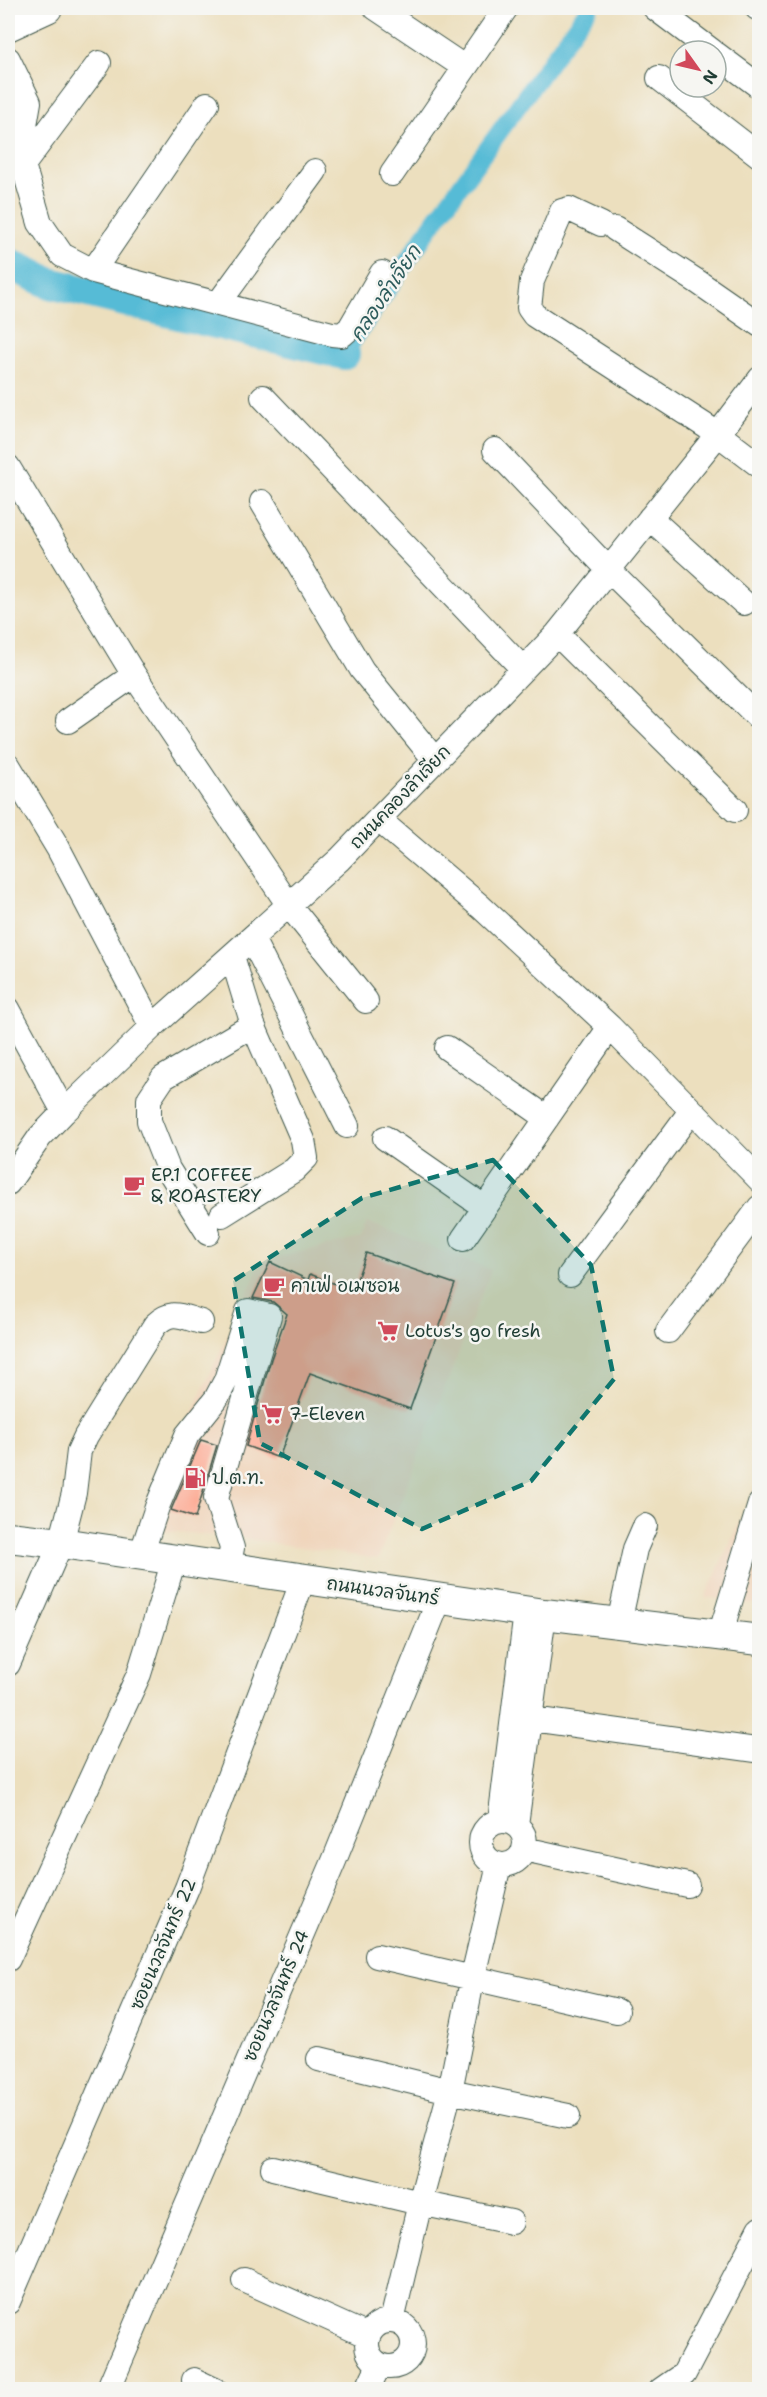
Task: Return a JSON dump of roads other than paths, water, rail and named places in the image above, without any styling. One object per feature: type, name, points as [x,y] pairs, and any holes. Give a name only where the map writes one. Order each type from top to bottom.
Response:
[{"type":"main road","points":[[8,26],[47,8]]},
{"type":"main road","name":"ถนนนวลจันทร์","points":[[8,1537],[439,1600],[759,1640]]},
{"type":"street","points":[[376,8],[464,67]]},
{"type":"street","points":[[392,174],[506,8]]},
{"type":"street","points":[[655,8],[696,39]]},
{"type":"street","points":[[8,59],[29,102],[16,127],[23,165],[40,223],[62,255],[93,272],[332,334],[342,334],[350,328],[382,273]]},
{"type":"street","points":[[23,165],[99,63]]},
{"type":"street","points":[[728,63],[759,87]]},
{"type":"street","points":[[659,78],[759,156]]},
{"type":"street","points":[[93,272],[207,104]]},
{"type":"street","points":[[218,304],[315,171]]},
{"type":"street","points":[[759,326],[698,282],[608,227],[569,209],[562,211],[532,281],[528,300],[529,308],[534,315],[718,434],[759,466]]},
{"type":"street","name":"ถนนคลองลำเจียก","points":[[8,1183],[40,1137],[64,1112],[152,1028],[340,859],[558,634],[718,434],[759,379]]},
{"type":"street","points":[[262,397],[523,669]]},
{"type":"street","points":[[495,450],[609,570],[759,719]]},
{"type":"street","points":[[8,466],[134,675],[288,904],[366,1001]]},
{"type":"street","points":[[262,502],[362,670],[435,760]]},
{"type":"street","points":[[650,518],[744,603]]},
{"type":"street","points":[[558,634],[735,810]]},
{"type":"street","points":[[68,721],[134,675]]},
{"type":"street","points":[[8,765],[58,848],[152,1028]]},
{"type":"street","points":[[379,820],[481,906],[610,1027],[759,1180]]},
{"type":"street","points":[[252,939],[347,1126]]},
{"type":"street","points":[[232,956],[253,1025],[303,1140],[306,1158],[294,1170],[215,1224],[168,1169],[149,1121],[149,1099],[164,1078],[253,1025]]},
{"type":"street","points":[[8,1009],[64,1112]]},
{"type":"street","points":[[463,1239],[610,1027]]},
{"type":"street","points":[[447,1048],[547,1118]]},
{"type":"street","points":[[570,1275],[691,1111]]},
{"type":"street","points":[[385,1138],[484,1208]]},
{"type":"street","points":[[668,1331],[759,1207]]},
{"type":"street","points":[[141,1555],[188,1435],[216,1399],[226,1380],[248,1311],[269,1316],[216,1498],[232,1548],[228,1569]]},
{"type":"street","points":[[8,1664],[61,1543],[74,1493],[79,1451],[86,1436],[155,1325],[165,1316],[174,1314],[201,1322]]},
{"type":"street","points":[[720,1635],[759,1504]]},
{"type":"street","points":[[619,1623],[635,1549],[645,1526]]},
{"type":"street","points":[[8,1959],[139,1674],[174,1560]]},
{"type":"street","name":"ซอยนวลจันทร์ 22","points":[[8,2302],[187,1888],[303,1580]]},
{"type":"street","name":"ซอยนวลจันทร์ 24","points":[[108,2390],[334,1861],[439,1600]]},
{"type":"street","points":[[508,1823],[532,1719],[535,1613]]},
{"type":"street","points":[[508,1823],[535,1613]]},
{"type":"street","points":[[532,1719],[756,1750]]},
{"type":"street","points":[[508,1823],[524,1834],[525,1849],[516,1861],[499,1865],[484,1855],[480,1840],[487,1827],[508,1823]]},
{"type":"street","points":[[525,1849],[687,1885]]},
{"type":"street","points":[[392,2321],[450,2091],[473,1976],[499,1865]]},
{"type":"street","points":[[377,1956],[473,1976],[617,2011]]},
{"type":"street","points":[[319,2059],[450,2091],[568,2116]]},
{"type":"street","points":[[273,2168],[512,2222]]},
{"type":"street","points":[[661,2390],[684,2374],[759,2229]]},
{"type":"street","points":[[244,2280],[368,2336]]},
{"type":"street","points":[[392,2321],[400,2323],[411,2334],[412,2350],[403,2364],[395,2367],[380,2366],[368,2353],[368,2336],[377,2324],[392,2321]]},
{"type":"street","points":[[367,2390],[380,2366]]},
{"type":"waterway","name":"คลองลำเจียก","points":[[344,354],[429,229],[589,8]]},
{"type":"waterway","name":"คลองลำเจียก","points":[[8,263],[50,283],[344,354]]},
{"type":"place","name":"EP.1 COFFEE & ROASTERY","points":[[134,1185]]},
{"type":"place","name":"คาเฟ่ อเมซอน","points":[[274,1286]]},
{"type":"place","name":"Lotus's go fresh","points":[[388,1331]]},
{"type":"place","name":"7-Eleven","points":[[272,1414]]},
{"type":"place","name":"ป.ต.ท.","points":[[195,1478]]}]
